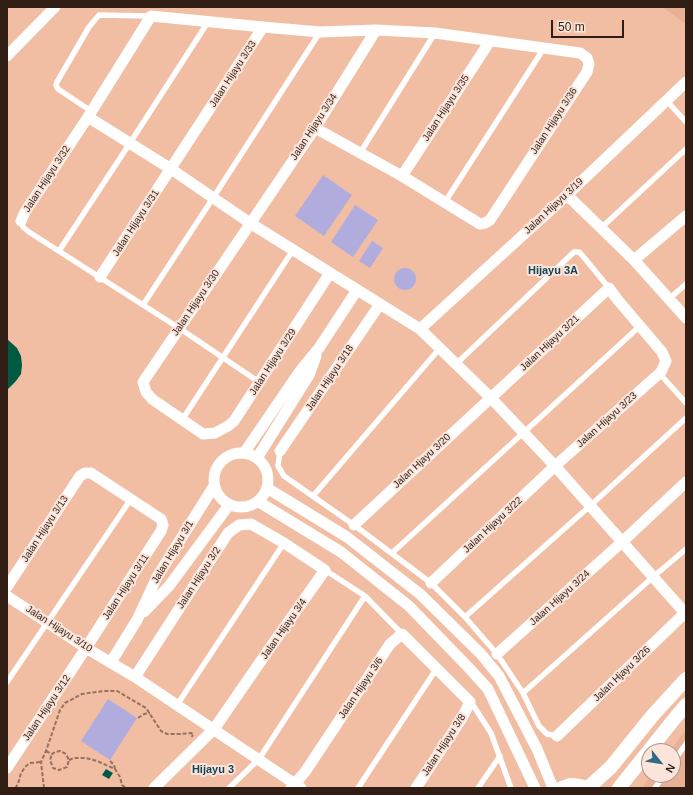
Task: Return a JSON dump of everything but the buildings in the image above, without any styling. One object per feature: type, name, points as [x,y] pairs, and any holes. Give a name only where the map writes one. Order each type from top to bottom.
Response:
[{"type":"street","points":[[7,56],[54,7]]},
{"type":"street","points":[[150,16],[320,32],[376,30],[435,33],[544,48]]},
{"type":"street","name":"Jalan Hijayu 3/32","points":[[21,221],[25,212],[89,114],[150,16]]},
{"type":"street","name":"Jalan Hijayu 3/33","points":[[171,169],[263,27]]},
{"type":"street","name":"Jalan Hijayu 3/34","points":[[250,223],[315,128],[376,30]]},
{"type":"street","name":"Jalan Hijayu 3/35","points":[[402,176],[490,40]]},
{"type":"street","name":"Jalan Hijayu 3/36","points":[[445,202],[480,224],[490,220],[587,72],[589,64],[587,58],[580,54],[544,48]]},
{"type":"street","name":"Jalan Hijayu 3/19","points":[[420,329],[567,195],[686,82]]},
{"type":"street","points":[[89,114],[250,223],[420,329],[491,398],[555,466],[685,612]]},
{"type":"street","points":[[315,128],[402,176],[445,202]]},
{"type":"street","name":"Jalan Hijayu 3/31","points":[[100,277],[171,169]]},
{"type":"street","points":[[567,195],[634,260],[686,318]]},
{"type":"street","points":[[634,260],[686,216]]},
{"type":"street","name":"Jalan Hijayu 3/30","points":[[182,420],[152,399],[146,392],[143,382],[250,223]]},
{"type":"street","name":"Jalan Hijayu 3/29","points":[[182,420],[203,434],[215,433],[234,421],[330,273]]},
{"type":"street","points":[[608,288],[662,352],[666,361],[661,372],[659,373]]},
{"type":"street","name":"Jalan Hijayu 3/21","points":[[491,398],[608,288]]},
{"type":"street","points":[[244,453],[300,371],[319,348],[356,290]]},
{"type":"street","name":"Jalan Hijayu 3/18","points":[[280,451],[380,304]]},
{"type":"street","points":[[257,458],[308,375],[319,348]]},
{"type":"street","name":"Jalan Hijayu 3/23","points":[[555,466],[659,373]]},
{"type":"street","name":"Jalan Hjayu 3/20","points":[[354,524],[491,398]]},
{"type":"street","points":[[235,453],[244,453],[257,458],[267,471],[267,488],[259,502],[245,508],[236,508],[222,501],[217,494],[213,477],[220,462],[227,456],[235,453]]},
{"type":"street","name":"Jalan Hijayu 3/22","points":[[431,583],[555,466]]},
{"type":"street","name":"Jalan Hijayu 3/13","points":[[7,587],[80,476],[85,473],[91,473],[131,499]]},
{"type":"street","name":"Jalan Hijayu 3/24","points":[[497,654],[622,542],[686,482]]},
{"type":"street","name":"Jalan Hijayu 3/1","points":[[111,662],[137,620],[157,577],[214,486]]},
{"type":"street","points":[[267,488],[347,537],[420,594],[481,654],[499,676],[537,749],[553,788]]},
{"type":"street","name":"Jalan Hijayu 3/11","points":[[86,648],[162,531],[164,525],[161,519],[131,499]]},
{"type":"street","points":[[259,502],[341,552],[409,606],[469,668],[488,689],[535,788]]},
{"type":"street","name":"Jalan Hijayu 3/1","points":[[137,620],[169,586],[229,505]]},
{"type":"street","name":"Jalan Hijayu 3/2","points":[[135,676],[228,533],[239,525],[251,524],[284,543]]},
{"type":"street","points":[[284,543],[325,570]]},
{"type":"street","name":"Jalan Hijayu 3/4","points":[[154,788],[214,730],[325,570]]},
{"type":"street","name":"Jalan Hijayu 3/10","points":[[7,596],[86,648],[135,676],[259,759],[296,787]]},
{"type":"street","name":"Jalan Hjayu 3/26","points":[[557,736],[685,612]]},
{"type":"street","points":[[402,634],[470,702]]},
{"type":"street","name":"Jalan Hijayu 3/6","points":[[296,787],[390,644],[402,634]]},
{"type":"street","name":"Jalan Hijayu 3/12","points":[[7,768],[86,648]]},
{"type":"street","points":[[562,788],[571,785],[588,788],[611,767],[653,715],[686,679]]},
{"type":"street","name":"Jalan Hijayu 3/8","points":[[416,788],[462,718],[470,702]]},
{"type":"street","points":[[619,788],[686,705]]},
{"type":"lane","points":[[89,114],[58,89],[56,85],[89,27],[99,15],[150,16]]},
{"type":"lane","points":[[59,251],[208,22]]},
{"type":"lane","points":[[143,305],[320,32]]},
{"type":"lane","points":[[360,153],[435,33]]},
{"type":"lane","points":[[445,202],[544,48]]},
{"type":"lane","points":[[666,100],[686,122]]},
{"type":"lane","points":[[601,228],[686,149]]},
{"type":"lane","name":"Jalan Hijayu 3/32","points":[[21,221],[23,227],[29,232],[179,328],[259,382]]},
{"type":"lane","points":[[182,420],[293,250]]},
{"type":"lane","points":[[456,364],[574,252],[579,252],[582,255],[608,288]]},
{"type":"lane","points":[[669,300],[686,284]]},
{"type":"lane","points":[[392,553],[640,326]]},
{"type":"lane","points":[[313,496],[440,348]]},
{"type":"lane","points":[[659,373],[686,403]]},
{"type":"lane","points":[[465,617],[686,418]]},
{"type":"lane","points":[[280,451],[278,466],[284,476],[354,524],[431,583],[465,617],[497,654],[523,693],[539,726],[547,734],[557,736]]},
{"type":"lane","points":[[7,682],[131,499]]},
{"type":"lane","points":[[177,705],[284,543]]},
{"type":"lane","points":[[523,693],[686,549]]},
{"type":"lane","points":[[325,570],[365,596],[402,634]]},
{"type":"lane","points":[[229,788],[259,759],[365,596]]},
{"type":"lane","points":[[358,788],[437,668]]},
{"type":"lane","points":[[470,702],[491,733],[511,788]]},
{"type":"lane","points":[[478,788],[500,756]]},
{"type":"path","points":[[44,788],[41,762],[60,710],[65,703],[82,694],[104,690],[117,691],[146,708],[161,730],[168,734],[193,732]]},
{"type":"path","points":[[138,718],[144,714],[150,713]]},
{"type":"path","points":[[46,751],[52,754]]},
{"type":"path","points":[[60,751],[66,754],[69,760],[67,767],[59,770],[53,768],[50,760],[52,754],[60,751]]},
{"type":"path","points":[[69,760],[80,758],[97,761],[115,770]]},
{"type":"path","points":[[110,761],[114,765],[122,784],[126,788]]},
{"type":"path","points":[[16,788],[21,773],[26,766],[30,763],[41,762]]},
{"type":"shaded area","points":[[662,7],[686,7],[686,24]]},
{"type":"shaded area","points":[[323,175],[352,195],[324,236],[295,216]]},
{"type":"shaded area","points":[[355,205],[378,220],[353,257],[331,242]]},
{"type":"shaded area","points":[[372,241],[383,248],[370,268],[359,261]]},
{"type":"shaded area","points":[[405,268],[413,271],[416,279],[413,287],[405,290],[397,287],[394,279],[397,271]]},
{"type":"shaded area","points":[[108,699],[137,718],[110,760],[81,741]]},
{"type":"shaded area","points":[[686,730],[686,788],[642,788],[645,783],[681,783],[681,743],[676,743]]},
{"type":"district","name":"Hijayu 3A","points":[[553,271]]},
{"type":"district","name":"Hijayu 3","points":[[213,770]]}]
